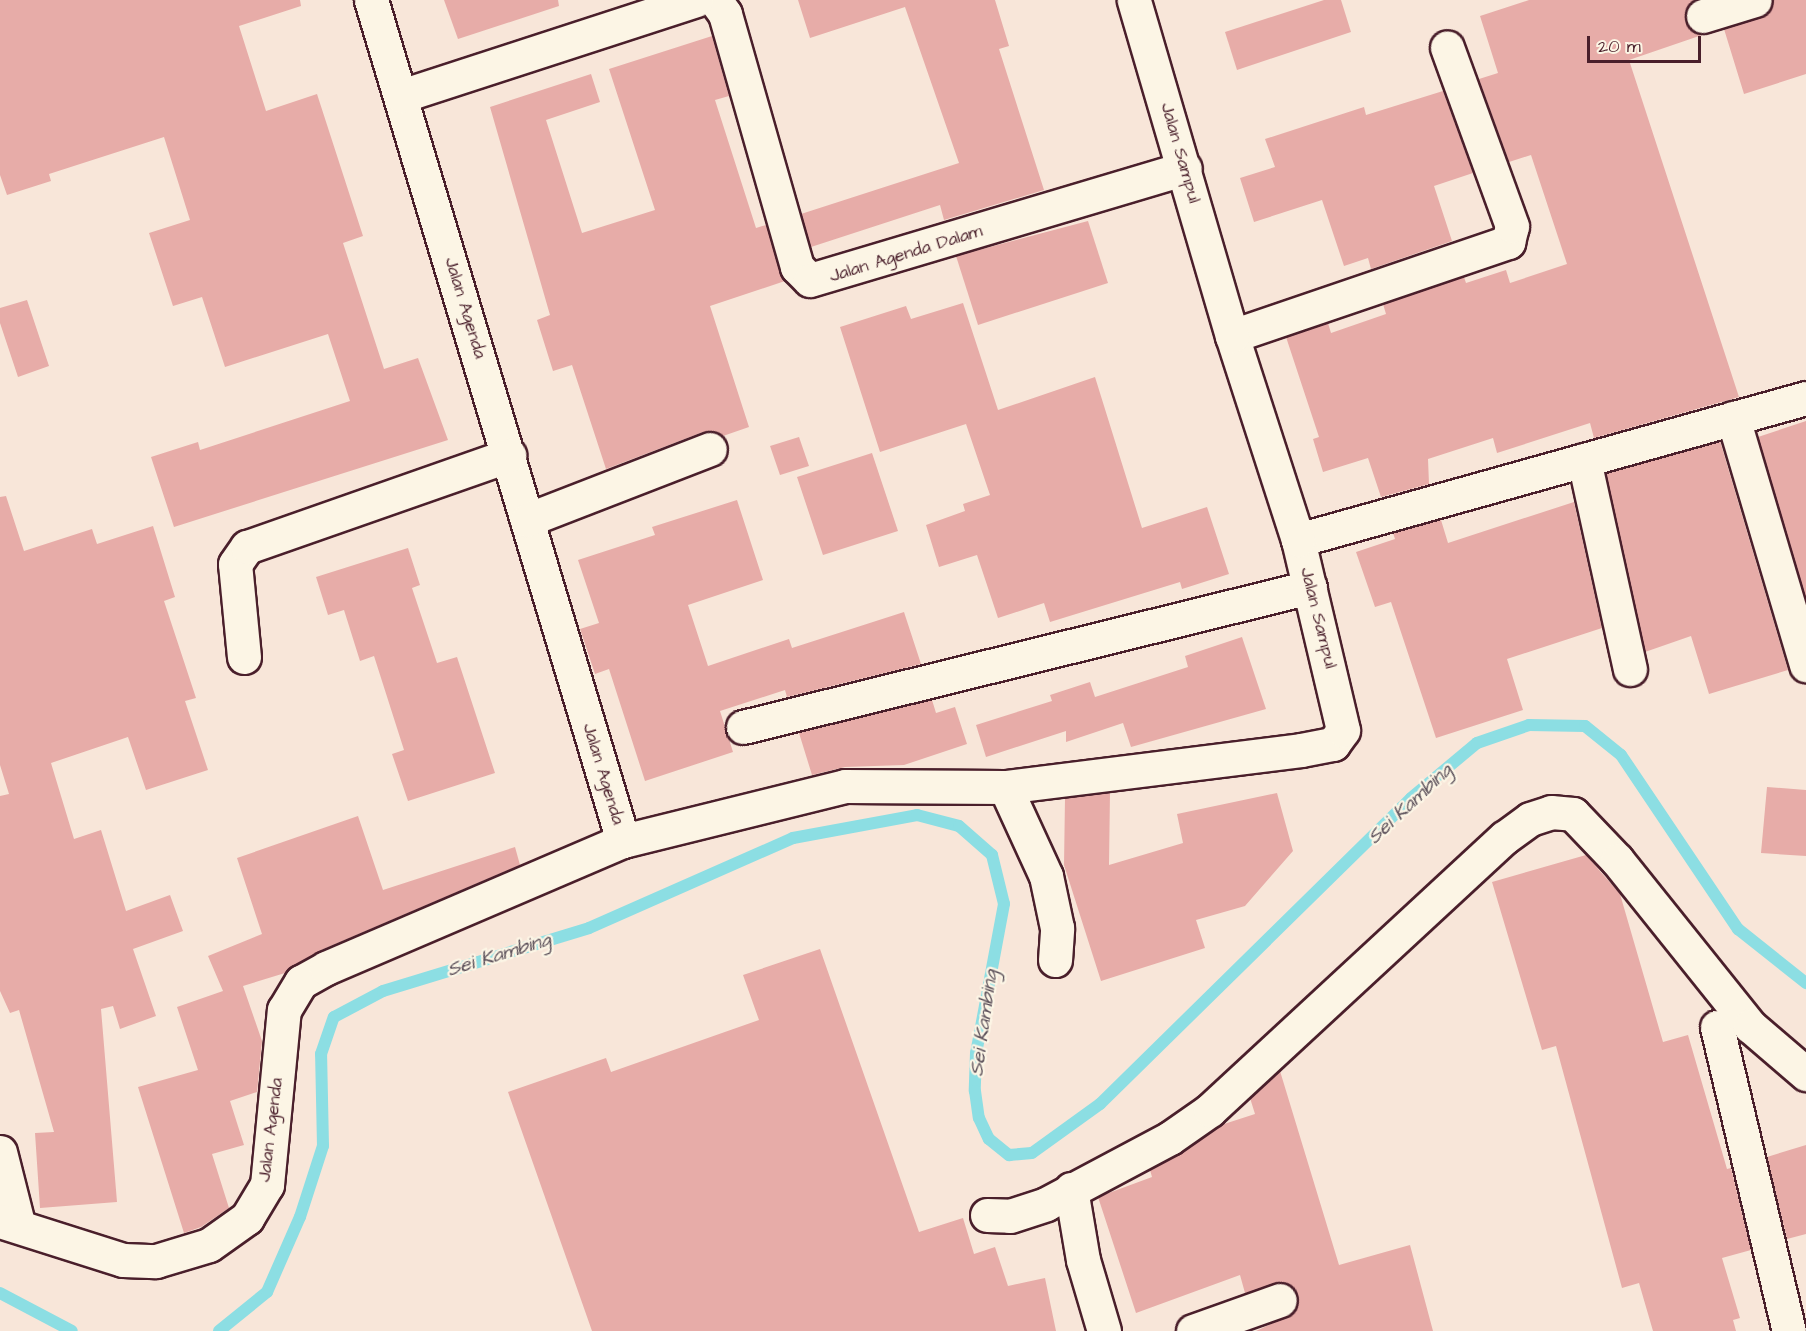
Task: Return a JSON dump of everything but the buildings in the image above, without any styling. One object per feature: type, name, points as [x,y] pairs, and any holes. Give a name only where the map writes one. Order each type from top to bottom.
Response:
[{"type":"street","name":"Jalan Agenda","points":[[9,1222],[123,1260],[156,1261],[208,1245],[247,1218],[267,1185],[285,1010],[301,982],[623,841],[371,0]]},
{"type":"street","points":[[400,96],[696,0]]},
{"type":"street","name":"Jalan Agenda Dalam","points":[[715,0],[725,14],[797,267],[810,280],[1185,168]]},
{"type":"street","name":"Jalan Sampul","points":[[623,841],[845,786],[1005,787],[1333,744],[1343,730],[1342,715],[1298,540],[1232,336],[1185,168],[1134,0]]},
{"type":"street","points":[[1703,16],[1755,0]]},
{"type":"street","points":[[1232,336],[1508,242],[1512,226],[1447,47]]},
{"type":"street","points":[[1298,540],[1806,398]]},
{"type":"street","points":[[1733,418],[1806,665]]},
{"type":"street","points":[[527,520],[710,449]]},
{"type":"street","points":[[244,657],[235,564],[248,547],[509,455]]},
{"type":"street","points":[[1584,460],[1630,669]]},
{"type":"street","points":[[743,727],[1310,587]]},
{"type":"street","points":[[1005,787],[1046,876],[1057,928],[1055,960]]},
{"type":"street","points":[[987,1215],[1010,1216],[1071,1189],[1170,1138],[1210,1110],[1504,838],[1530,819],[1551,813],[1573,814],[1617,860],[1750,1026],[1806,1074]]},
{"type":"street","points":[[1717,1027],[1789,1331]]},
{"type":"street","points":[[0,1152],[9,1222]]},
{"type":"street","points":[[1071,1189],[1083,1260],[1104,1331]]},
{"type":"street","points":[[1193,1331],[1280,1300]]},
{"type":"waterway","name":"Sei Kambing","points":[[219,1331],[267,1292],[300,1217],[323,1146],[321,1054],[334,1017],[383,991],[589,928],[793,838],[917,815],[959,826],[992,855],[1004,904],[976,1053],[975,1091],[979,1118],[989,1139],[1009,1155],[1032,1153],[1100,1104],[1411,798],[1477,743],[1529,725],[1585,726],[1621,755],[1738,929],[1806,983]]},
{"type":"waterway","name":"Sei Kambing","points":[[0,1293],[72,1331]]}]
